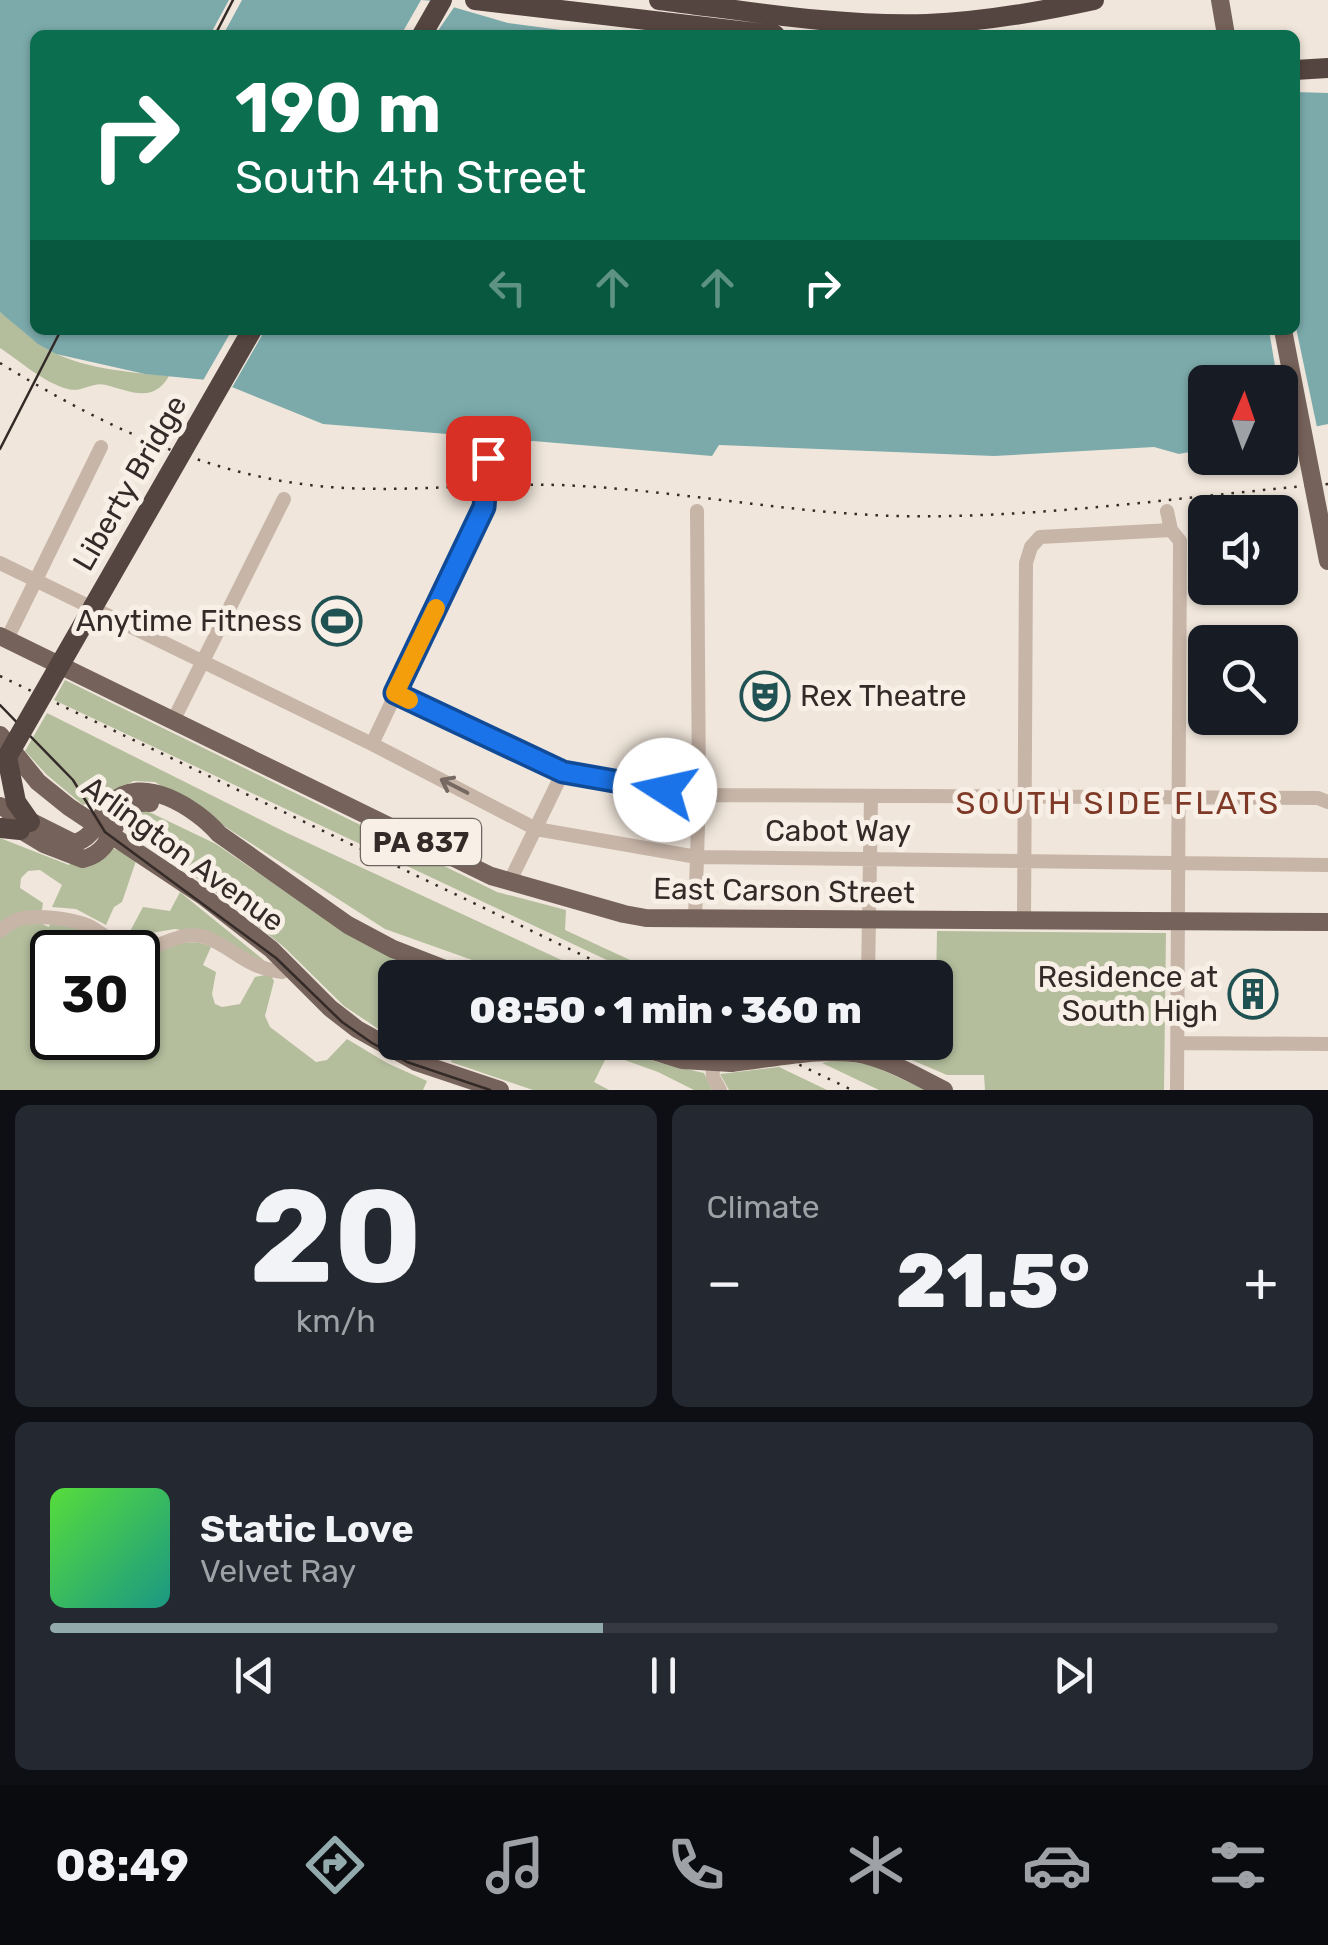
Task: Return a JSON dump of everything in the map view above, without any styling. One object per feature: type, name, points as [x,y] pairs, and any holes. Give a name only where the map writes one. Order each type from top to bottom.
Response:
[{"type":"highway","points":[[425,30],[442,0]]},
{"type":"highway","points":[[476,0],[731,30]]},
{"type":"highway","points":[[520,0],[584,13]]},
{"type":"highway","points":[[659,0],[827,20],[924,24],[1004,18],[1094,0]]},
{"type":"highway","points":[[1300,70],[1328,68]]},
{"type":"highway","name":"Liberty Bridge","points":[[2,763],[249,335]]},
{"type":"highway","points":[[2,763],[6,798],[17,827]]},
{"type":"main road","points":[[1220,0],[1225,30]]},
{"type":"main road","points":[[1285,335],[1328,561]]},
{"type":"main road","name":"East Carson Street","points":[[3,638],[509,882],[646,918],[1328,922]]},
{"type":"main road","name":"Arlington Avenue","points":[[0,735],[38,782],[108,823],[203,896],[289,967],[330,1008],[380,1045],[416,1062],[500,1090]]},
{"type":"main road","points":[[0,816],[17,827],[74,843],[86,839],[126,808],[146,802],[219,834],[348,925],[421,960]]},
{"type":"main road","points":[[682,1060],[722,1063],[839,1052],[862,1054],[944,1090]]},
{"type":"street","points":[[3,638],[101,447]]},
{"type":"street","points":[[372,744],[484,507],[488,458]]},
{"type":"street","points":[[173,721],[284,499]]},
{"type":"street","points":[[695,918],[699,796],[698,511]]},
{"type":"street","points":[[1167,511],[1170,530],[1180,541],[1176,1090]]},
{"type":"street","points":[[1024,921],[1026,563],[1031,547],[1040,538],[1170,530]]},
{"type":"street","name":"Cabot Way","points":[[0,563],[372,744],[536,829],[697,858],[1328,864]]},
{"type":"street","points":[[395,693],[563,772],[699,796],[1318,798],[1328,802]]},
{"type":"street","points":[[509,882],[563,772]]},
{"type":"street","points":[[868,960],[871,796]]},
{"type":"street","points":[[0,931],[18,919],[81,923],[124,948],[140,950],[189,935],[206,938],[264,970],[282,972],[289,967]]},
{"type":"street","points":[[1178,1043],[1328,1044]]},
{"type":"street","points":[[720,1090],[713,1077],[722,1063]]},
{"type":"green space","points":[[0,312],[38,343],[73,360],[169,376],[163,385],[148,393],[101,384],[73,390],[59,386],[0,348]]},
{"type":"green space","points":[[65,680],[497,892],[566,910],[565,930],[630,960],[607,960],[54,700]]},
{"type":"green space","points":[[47,713],[287,833],[561,960],[472,960],[385,929],[155,782],[134,781],[83,805],[25,751]]},
{"type":"green space","points":[[145,810],[216,844],[289,894],[419,960],[378,960],[378,1029],[344,1006],[284,947],[131,826],[127,819],[131,813]]},
{"type":"green space","points":[[0,838],[69,865],[75,857],[107,846],[137,858],[122,902],[114,907],[106,925],[76,909],[52,907],[62,885],[40,870],[28,871],[21,878],[20,888],[43,903],[40,923],[49,927],[51,921],[68,923],[81,930],[30,930],[30,1060],[160,1060],[160,949],[193,942],[211,947],[203,965],[216,972],[212,994],[215,1004],[240,1004],[255,977],[270,974],[274,981],[265,1016],[270,1027],[316,1062],[327,1060],[347,1039],[378,1060],[427,1081],[423,1090],[0,1090]]},
{"type":"green space","points":[[180,892],[266,962],[197,933],[175,929],[131,930],[143,907],[170,911]]},
{"type":"green space","points":[[937,931],[1166,933],[1164,1090],[985,1090],[984,1075],[947,1075],[912,1060],[953,1060],[953,960],[936,960]]},
{"type":"green space","points":[[605,1060],[594,1082],[609,1090],[533,1090],[451,1062]]},
{"type":"green space","points":[[625,1060],[652,1060],[704,1073],[712,1090],[694,1090]]},
{"type":"green space","points":[[835,1060],[872,1065],[925,1090],[879,1090],[822,1063]]},
{"type":"green space","points":[[779,1067],[827,1090],[729,1090],[720,1074]]},
{"type":"water","points":[[0,0],[429,0],[508,23],[561,30],[30,30],[30,335],[1300,335],[1300,92],[1328,93],[1328,424],[1298,430],[1298,365],[1188,365],[1188,452],[1179,454],[1154,447],[994,456],[719,445],[712,456],[533,441],[514,444],[497,438],[323,424],[217,381],[145,374],[56,354],[38,344],[0,312]]},
{"type":"pier","points":[[229,0],[242,0],[226,30],[213,30]]},
{"type":"pier","points":[[421,0],[457,3],[438,30],[404,30]]},
{"type":"pier","points":[[229,335],[262,335],[230,391],[201,384]]},
{"type":"pier","points":[[1270,335],[1298,335],[1318,432],[1298,436],[1298,365],[1275,365]]},
{"type":"tram line","points":[[218,30],[233,0]]},
{"type":"tram line","points":[[0,449],[58,335]]},
{"type":"tram line","points":[[0,705],[73,780],[105,832],[276,958],[342,1022],[407,1062],[490,1090]]},
{"type":"railway","points":[[0,363],[81,409],[165,448],[208,463],[298,484],[404,489],[580,486],[897,516],[1059,510],[1328,484]]},
{"type":"railway","points":[[0,676],[592,960]]},
{"type":"railway","points":[[790,1060],[852,1090]]},
{"type":"slow traffic","points":[[409,700],[395,693],[436,608]]},
{"type":"place","name":"Anytime Fitness","points":[[337,621]]},
{"type":"place","name":"Rex Theatre","points":[[765,696]]},
{"type":"place","name":"Residence at South High","points":[[1253,994]]},
{"type":"district","name":"SOUTH SIDE FLATS","points":[[1118,803]]},
{"type":"route","points":[[488,458],[484,507],[395,693],[563,772],[665,790]]}]
